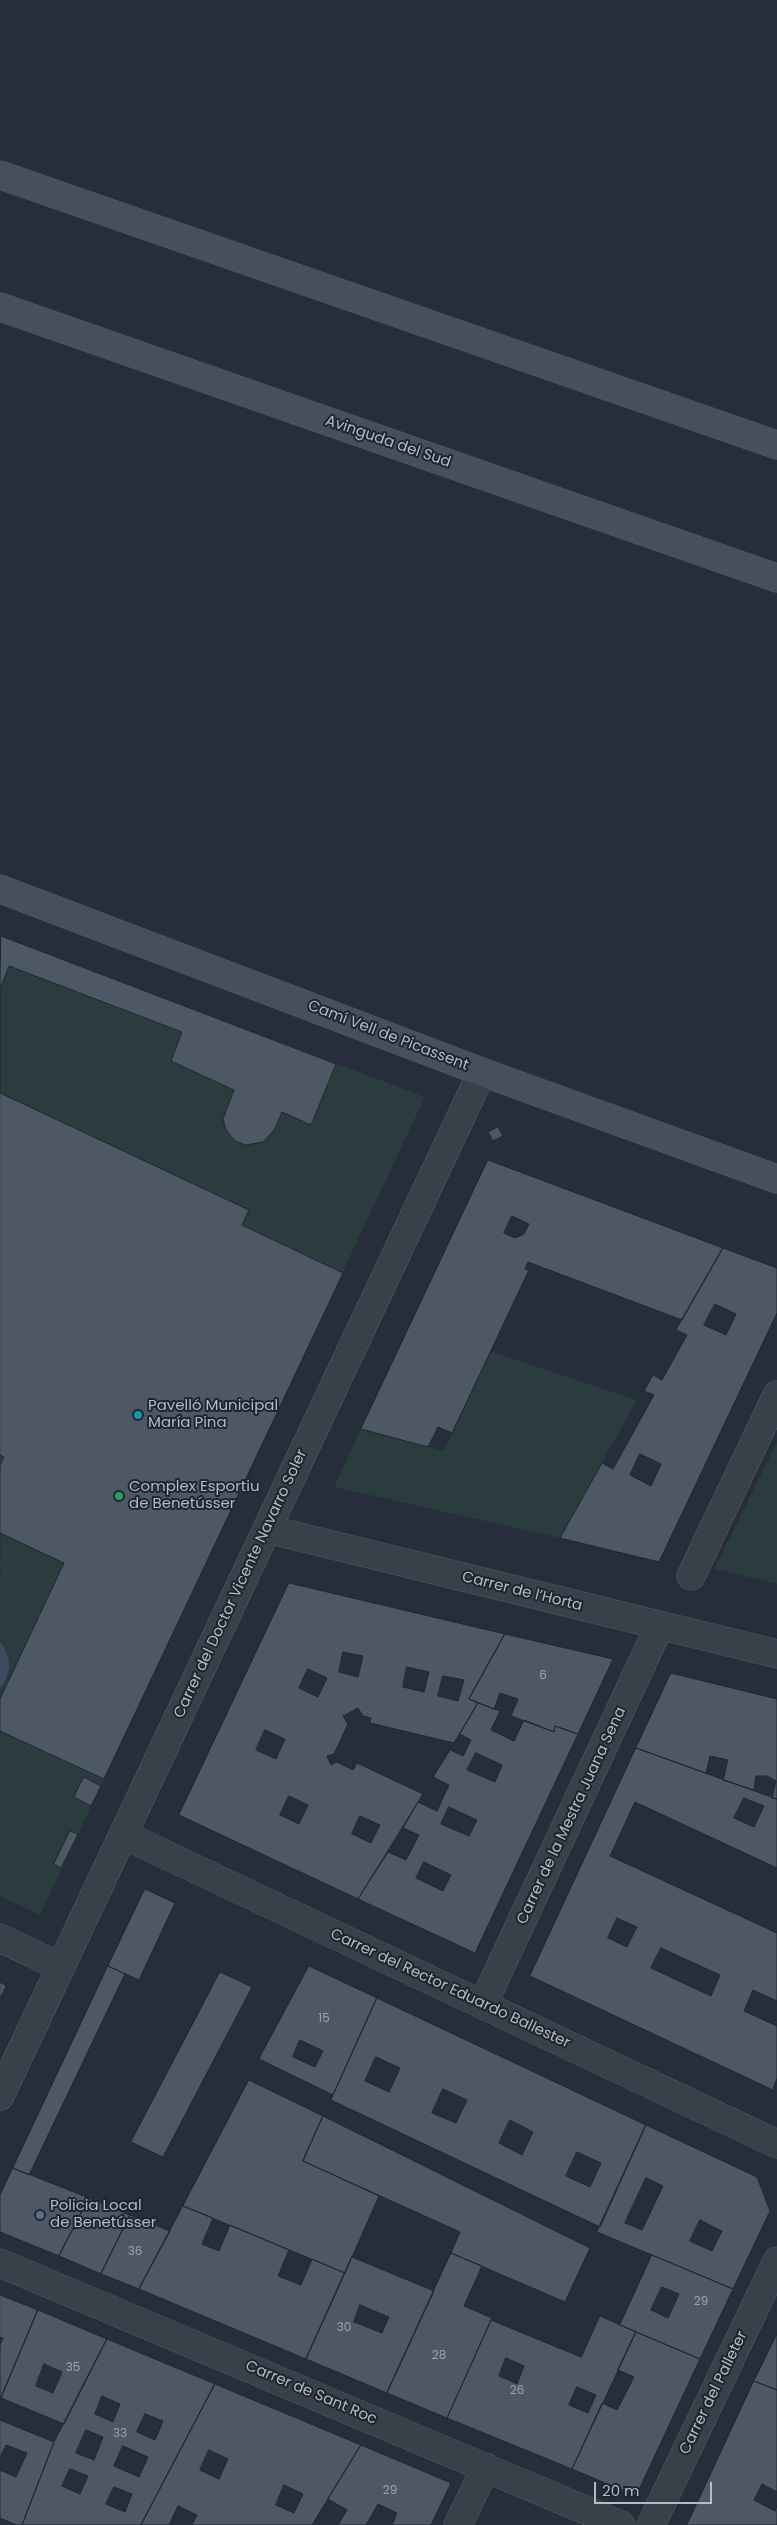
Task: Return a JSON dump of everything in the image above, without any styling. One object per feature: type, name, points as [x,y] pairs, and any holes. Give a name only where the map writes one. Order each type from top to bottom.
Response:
[{"type":"main road","points":[[0,175],[777,445]]},
{"type":"main road","name":"Avinguda del Sud","points":[[0,307],[777,578]]},
{"type":"main road","name":"Camí Vell de Picassent","points":[[0,889],[482,1072],[777,1179]]},
{"type":"street","name":"Carrer del Doctor Vicente Navarro Soler","points":[[0,2096],[482,1072]]},
{"type":"street","points":[[691,1576],[777,1395]]},
{"type":"street","name":"Carrer de l’Horta","points":[[267,1528],[659,1627],[777,1654]]},
{"type":"street","name":"Carrer de la Mestra Juana Sena","points":[[483,2004],[659,1627]]},
{"type":"street","name":"Carrer del Rector Eduardo Ballester","points":[[124,1834],[777,2144]]},
{"type":"street","points":[[0,1938],[61,1967]]},
{"type":"street","name":"Carrer del Palleter","points":[[651,2525],[777,2261]]},
{"type":"street","name":"Carrer de Sant Roc","points":[[0,2263],[621,2525]]},
{"type":"street","points":[[458,2525],[486,2467]]},
{"type":"shaded area","name":"Complex Esportiu de Benetússer","points":[[1,936],[425,1097],[40,1915],[0,1896]]},
{"type":"shaded area","points":[[490,1351],[637,1400],[560,1538],[334,1487],[361,1429],[444,1451]]},
{"type":"shaded area","points":[[777,1442],[777,1584],[714,1569]]},
{"type":"water","points":[[0,1642],[7,1653],[9,1665],[7,1677],[0,1688]]},
{"type":"building","points":[[1,936],[336,1064],[311,1125],[282,1112],[275,1129],[263,1142],[246,1145],[235,1141],[226,1130],[223,1119],[234,1090],[171,1061],[182,1032],[9,966],[0,989]]},
{"type":"building","name":"Complex Esportiu de Benetússer","points":[[0,1093],[249,1210],[242,1225],[343,1273],[104,1779],[0,1731],[0,1699],[64,1563],[0,1533],[0,1465],[4,1457],[0,1455]]},
{"type":"building","points":[[498,1127],[503,1136],[493,1141],[488,1132]]},
{"type":"building","points":[[488,1160],[723,1248],[682,1320],[528,1262],[525,1269],[529,1270],[452,1433],[438,1427],[428,1447],[361,1429]],"holes":[[[512,1216],[529,1224],[524,1234],[515,1238],[504,1233]]]},
{"type":"building","points":[[723,1248],[777,1268],[777,1313],[659,1562],[560,1538],[602,1463],[613,1469],[654,1395],[644,1391],[653,1375],[662,1380],[687,1335],[676,1330]],"holes":[[[715,1304],[736,1314],[726,1335],[704,1325]],[[640,1454],[661,1464],[651,1486],[630,1475]]]},
{"type":"building","points":[[289,1583],[505,1634],[469,1699],[478,1703],[454,1743],[370,1723],[371,1718],[363,1716],[358,1708],[343,1716],[348,1724],[334,1754],[327,1756],[331,1765],[337,1762],[353,1770],[357,1763],[423,1794],[358,1899],[179,1815]],"holes":[[[343,1652],[363,1656],[358,1677],[339,1672]],[[407,1667],[429,1672],[424,1692],[403,1687]],[[308,1669],[327,1678],[318,1697],[299,1688]],[[443,1676],[464,1680],[458,1701],[438,1696]],[[265,1730],[285,1739],[276,1759],[256,1750]],[[289,1796],[308,1805],[299,1824],[280,1815]],[[360,1816],[380,1825],[371,1843],[352,1834]]]},
{"type":"building","points":[[505,1634],[613,1659],[578,1734],[555,1726],[554,1732],[511,1716],[518,1699],[500,1693],[494,1709],[469,1699]]},
{"type":"building","points":[[671,1673],[777,1699],[777,1799],[772,1798],[776,1781],[767,1776],[756,1776],[754,1790],[723,1780],[728,1760],[710,1756],[706,1773],[636,1748]]},
{"type":"building","points":[[478,1703],[500,1711],[491,1730],[514,1741],[524,1720],[554,1732],[555,1726],[578,1734],[475,1953],[358,1899],[388,1852],[406,1860],[419,1835],[403,1828],[418,1802],[437,1811],[449,1785],[433,1777],[450,1750],[463,1756],[471,1740],[460,1734]],"holes":[[[476,1753],[502,1765],[495,1782],[467,1770]],[[449,1807],[477,1820],[469,1836],[441,1824]],[[424,1862],[451,1875],[443,1891],[416,1878]]]},
{"type":"building","points":[[636,1748],[777,1799],[777,1868],[635,1802],[610,1856],[777,1933],[777,2001],[753,1990],[744,2011],[777,2026],[777,2078],[773,2090],[530,1976]],"holes":[[[744,1798],[764,1806],[754,1827],[734,1818]],[[617,1918],[637,1927],[627,1947],[608,1938]],[[661,1948],[720,1975],[711,1996],[651,1968]]]},
{"type":"building","points":[[84,1777],[101,1786],[91,1806],[74,1797]]},
{"type":"building","points":[[70,1831],[78,1834],[61,1868],[54,1864]]},
{"type":"building","points":[[145,1889],[175,1903],[139,1980],[108,1966]]},
{"type":"building","points":[[108,1966],[125,1974],[29,2175],[13,2168]]},
{"type":"building","points":[[309,1966],[377,1998],[333,2095],[259,2059]],"holes":[[[300,2040],[323,2051],[315,2067],[293,2057]]]},
{"type":"building","points":[[220,1972],[252,1987],[163,2157],[131,2142]]},
{"type":"building","points":[[0,1982],[6,1986],[0,1999]]},
{"type":"building","points":[[377,1998],[646,2125],[600,2227],[331,2100]],"holes":[[[376,2057],[400,2068],[389,2092],[365,2081]],[[443,2089],[467,2100],[456,2123],[432,2113]],[[510,2120],[533,2132],[522,2155],[499,2143]],[[577,2152],[601,2163],[590,2187],[566,2176]]]},
{"type":"building","points":[[249,2080],[323,2116],[303,2161],[379,2196],[345,2273],[183,2206]]},
{"type":"building","points":[[323,2116],[590,2248],[565,2302],[451,2253],[460,2232],[303,2161]]},
{"type":"building","points":[[646,2125],[757,2177],[770,2211],[733,2289],[597,2232]],"holes":[[[646,2178],[663,2186],[642,2230],[625,2223]],[[700,2220],[722,2231],[712,2251],[690,2241]]]},
{"type":"building","name":"Policia Local de Benetússer","points":[[13,2168],[89,2198],[59,2256],[0,2232],[0,2195]]},
{"type":"building","points":[[89,2198],[130,2215],[101,2274],[59,2256]]},
{"type":"building","points":[[183,2206],[213,2218],[202,2244],[219,2251],[230,2225],[289,2250],[278,2276],[301,2285],[312,2259],[345,2273],[306,2359],[139,2289]]},
{"type":"building","points":[[130,2215],[170,2231],[139,2289],[101,2274]]},
{"type":"building","points":[[451,2253],[482,2266],[464,2306],[492,2318],[447,2418],[387,2393]]},
{"type":"building","points":[[652,2255],[733,2289],[700,2359],[620,2325]],"holes":[[[662,2287],[679,2294],[668,2318],[651,2310]]]},
{"type":"building","points":[[352,2257],[434,2291],[387,2393],[306,2359]],"holes":[[[360,2305],[389,2317],[382,2333],[354,2322]]]},
{"type":"building","points":[[0,2295],[38,2310],[0,2400],[0,2345],[3,2338],[0,2337]]},
{"type":"building","points":[[38,2310],[107,2339],[64,2424],[1,2398]],"holes":[[[44,2364],[62,2372],[53,2393],[36,2386]]]},
{"type":"building","points":[[600,2316],[636,2332],[572,2469],[447,2418],[491,2320],[581,2357]],"holes":[[[506,2358],[524,2366],[517,2384],[499,2376]],[[577,2387],[596,2395],[588,2413],[569,2405]]]},
{"type":"building","points":[[636,2332],[700,2359],[636,2496],[572,2469],[602,2403],[617,2410],[634,2377],[618,2370]]},
{"type":"building","points":[[777,2334],[777,2390],[754,2381]]},
{"type":"building","points":[[107,2339],[215,2384],[141,2525],[22,2525],[54,2442]],"holes":[[[102,2396],[120,2404],[113,2422],[95,2414]],[[145,2414],[163,2421],[155,2440],[137,2432]],[[86,2430],[103,2437],[94,2460],[76,2453]],[[123,2446],[148,2457],[139,2477],[114,2466]],[[70,2469],[88,2476],[80,2494],[62,2486]],[[114,2487],[132,2494],[125,2512],[106,2504]]]},
{"type":"building","points":[[754,2381],[777,2390],[777,2492],[762,2484],[754,2500],[775,2511],[777,2505],[777,2525],[687,2525]]},
{"type":"building","points":[[215,2384],[361,2445],[312,2525],[192,2525],[197,2515],[178,2506],[169,2525],[141,2525]],"holes":[[[209,2450],[228,2459],[219,2479],[200,2470]],[[284,2485],[303,2494],[294,2513],[276,2505]]]},
{"type":"building","points":[[0,2420],[54,2442],[22,2525],[16,2525],[0,2518],[0,2470],[16,2477],[27,2453],[6,2445],[0,2458]]},
{"type":"building","points":[[361,2445],[451,2483],[431,2525],[392,2525],[397,2513],[378,2504],[366,2525],[338,2525],[347,2510],[328,2499]]},
{"type":"place","name":"Pavelló Municipal María Pina","points":[[138,1415]]},
{"type":"place","name":"Complex Esportiu de Benetússer","points":[[119,1496]]},
{"type":"place","name":"Policia Local de Benetússer","points":[[40,2215]]}]
